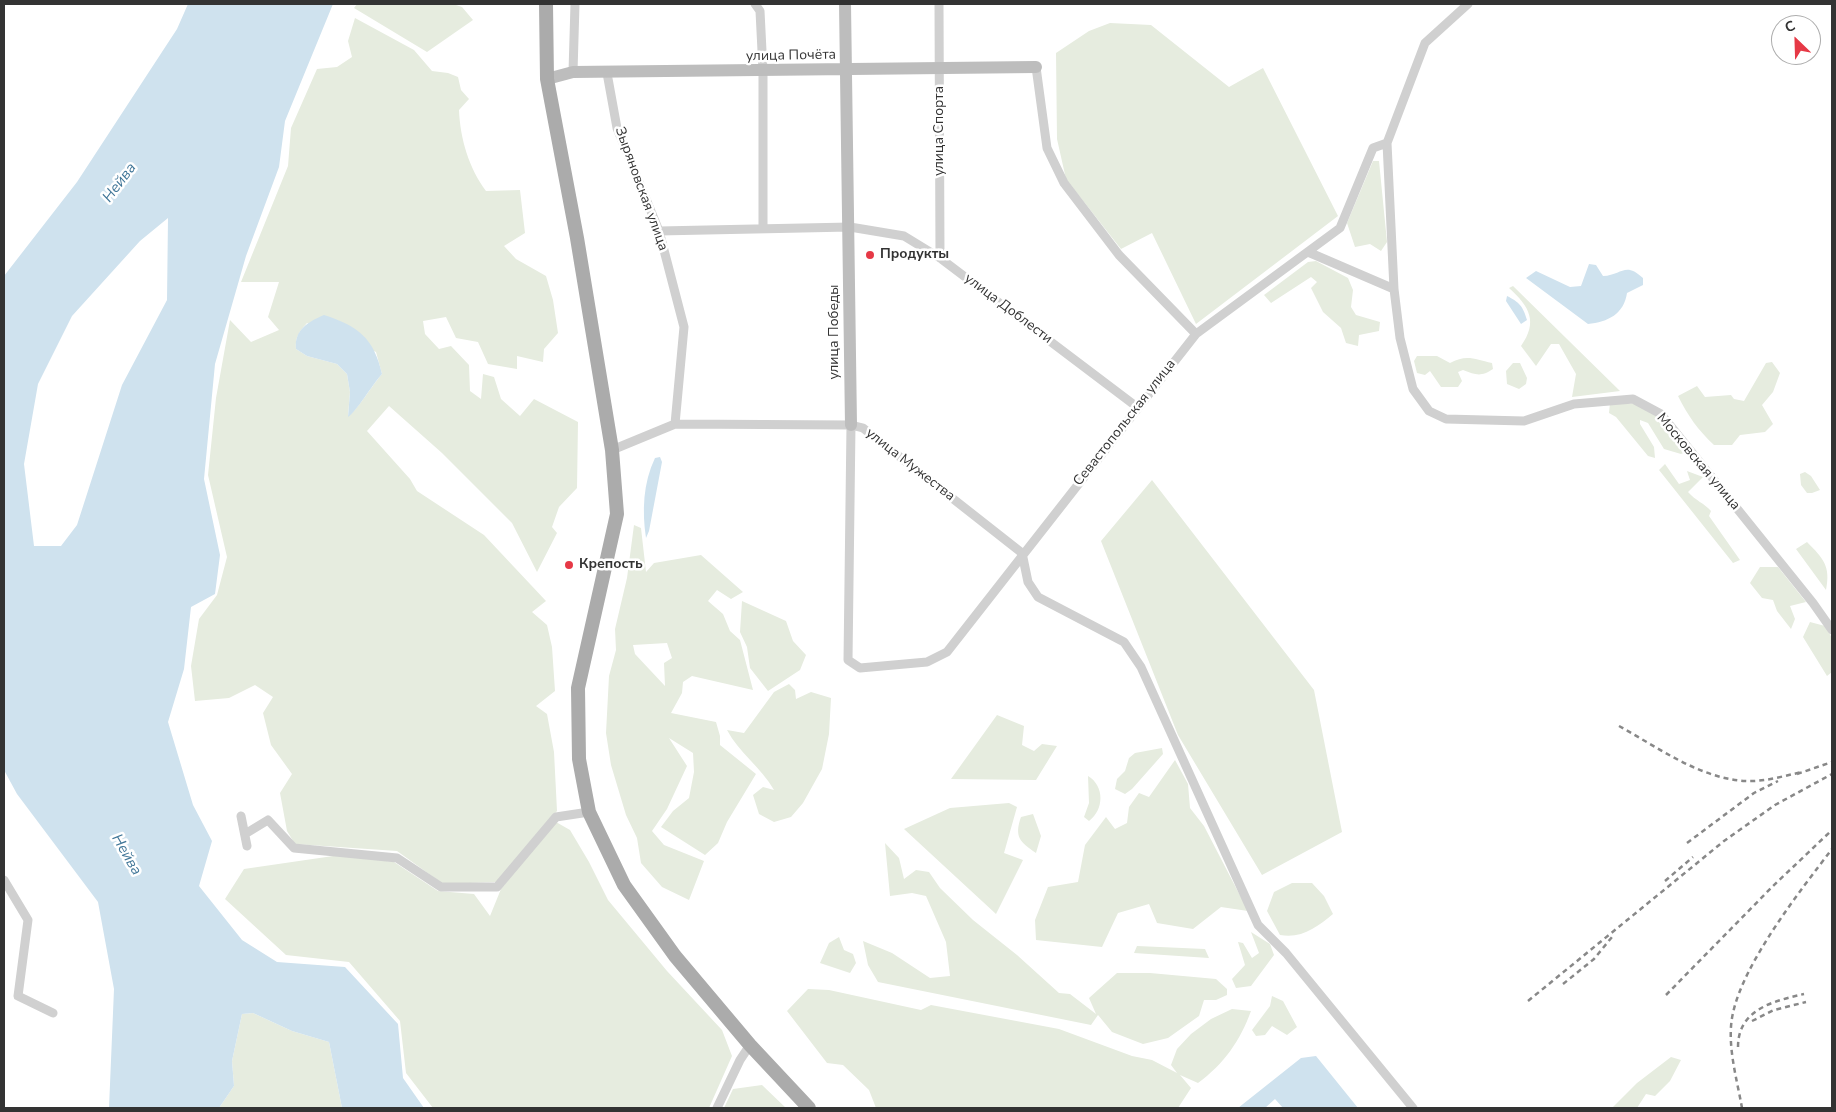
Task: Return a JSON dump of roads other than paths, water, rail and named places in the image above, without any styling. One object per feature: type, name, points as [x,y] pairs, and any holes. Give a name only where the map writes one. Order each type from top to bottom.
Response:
[{"type":"main road","points":[[546,4],[547,79],[577,238],[612,450],[617,514],[578,688],[579,759],[589,812],[624,885],[675,956],[750,1045],[810,1108]]},
{"type":"street","points":[[573,72],[576,4]]},
{"type":"street","points":[[755,4],[760,11],[763,71],[763,228]]},
{"type":"street","name":"улица Победы","points":[[845,4],[850,227],[851,425],[848,660]]},
{"type":"street","name":"улица Спорта","points":[[939,4],[941,69],[940,258]]},
{"type":"street","points":[[1387,143],[1425,43],[1468,4]]},
{"type":"street","name":"улица Почёта","points":[[547,79],[573,72],[1036,67]]},
{"type":"street","points":[[1036,67],[1047,148],[1064,184],[1119,255],[1196,334]]},
{"type":"street","name":"Зыряновская улица","points":[[608,73],[617,128],[659,231],[684,327],[675,424]]},
{"type":"street","name":"Севастопольская улица","points":[[848,660],[860,668],[927,662],[947,652],[1022,553],[1196,334],[1340,228],[1373,148],[1387,143]]},
{"type":"street","name":"Московская улица","points":[[1387,143],[1394,289],[1400,338],[1413,389],[1429,411],[1446,419],[1524,421],[1574,404],[1633,399],[1640,402],[1661,414],[1813,603],[1832,630]]},
{"type":"street","name":"улица Доблести","points":[[659,231],[850,227],[904,236],[940,258],[1138,407]]},
{"type":"street","points":[[1308,252],[1394,289]]},
{"type":"street","name":"улица Мужества","points":[[612,450],[675,424],[851,425],[863,428],[1022,553]]},
{"type":"street","points":[[1022,553],[1028,582],[1038,597],[1124,642],[1141,667],[1258,925],[1286,954],[1413,1108]]},
{"type":"street","points":[[245,834],[268,820],[294,848],[397,858],[441,887],[475,889],[497,887],[556,817],[589,812]]},
{"type":"street","points":[[241,816],[247,846]]},
{"type":"street","points":[[4,880],[28,920],[18,996],[53,1012]]},
{"type":"street","points":[[717,1108],[740,1060],[750,1045]]},
{"type":"water","name":"Нейва","points":[[188,4],[333,4],[285,121],[279,167],[246,256],[215,364],[204,479],[220,555],[215,594],[191,607],[184,669],[168,722],[193,805],[212,841],[199,886],[242,940],[277,962],[345,967],[398,1024],[403,1078],[424,1108],[342,1108],[329,1042],[292,1031],[253,1013],[242,1014],[232,1061],[234,1086],[219,1108],[109,1108],[114,989],[98,902],[17,794],[4,770],[4,276],[77,182],[177,29]],"holes":[[[168,218],[167,300],[122,385],[77,525],[61,546],[34,546],[24,464],[38,384],[72,316],[140,241]]]},
{"type":"water","points":[[1589,264],[1596,265],[1603,276],[1623,270],[1632,270],[1643,278],[1643,285],[1627,293],[1619,312],[1608,319],[1595,323],[1588,324],[1526,278],[1536,271],[1570,287],[1581,286]]},
{"type":"water","points":[[1507,296],[1518,303],[1524,311],[1527,320],[1521,324],[1506,301]]},
{"type":"water","points":[[324,315],[346,324],[363,335],[374,351],[382,374],[348,417],[350,392],[347,374],[337,364],[307,356],[296,349],[297,337],[303,328]]},
{"type":"water","points":[[660,457],[662,462],[646,538],[644,497],[648,477],[655,458]]},
{"type":"water","points":[[1316,1056],[1358,1108],[1283,1108],[1275,1099],[1265,1108],[1238,1108],[1301,1058]]},
{"type":"railway","points":[[1619,726],[1680,761],[1728,779],[1759,781],[1802,772]]},
{"type":"railway","points":[[1797,774],[1832,762]]},
{"type":"railway","points":[[1528,1001],[1724,841],[1775,805],[1832,774]]},
{"type":"railway","points":[[1687,843],[1754,793],[1778,781]]},
{"type":"railway","points":[[1666,995],[1773,886],[1832,830]]},
{"type":"railway","points":[[1742,1108],[1731,1049],[1731,1025],[1739,993],[1761,950],[1775,928],[1832,849]]},
{"type":"railway","points":[[1665,881],[1693,857]]},
{"type":"railway","points":[[1563,984],[1594,959],[1612,937]]},
{"type":"railway","points":[[1738,1047],[1744,1024],[1751,1015],[1770,1004],[1804,994]]},
{"type":"railway","points":[[1752,1021],[1774,1010],[1806,1002]]},
{"type":"place","name":"Продукты","points":[[870,255]]},
{"type":"place","name":"Крепость","points":[[569,565]]}]
